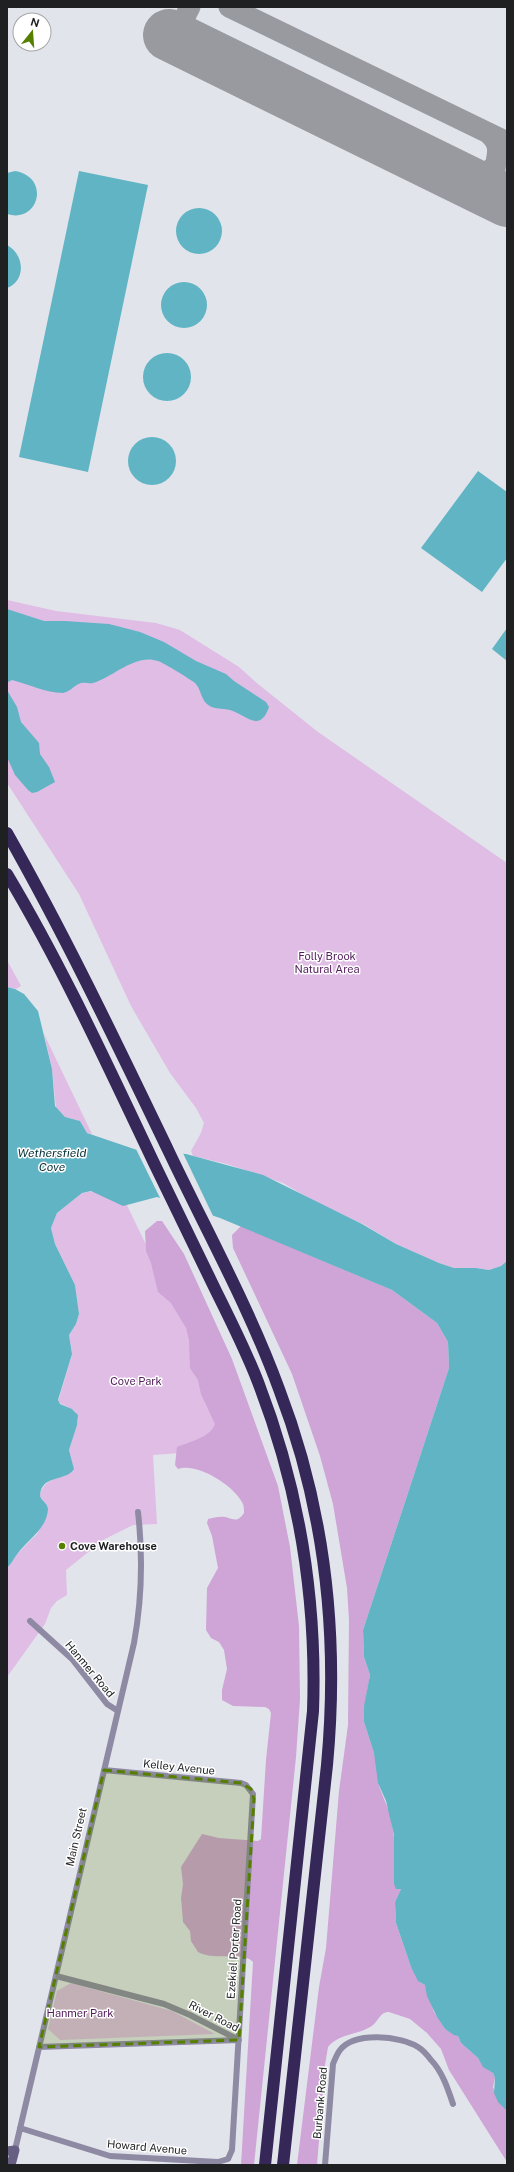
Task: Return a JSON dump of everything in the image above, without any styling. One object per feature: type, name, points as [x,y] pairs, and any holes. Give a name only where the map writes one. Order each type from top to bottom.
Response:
[{"type":"highway","points":[[7,833],[80,968],[264,1352],[294,1431],[316,1520],[329,1610],[332,1674],[329,1737],[283,2165]]},
{"type":"highway","points":[[7,874],[53,957],[135,1122],[250,1363],[274,1428],[297,1511],[306,1560],[311,1609],[314,1675],[311,1746],[266,2165]]},
{"type":"street","name":"Main Street","points":[[11,2165],[11,2151],[20,2128],[134,1642],[140,1598],[141,1543],[138,1512]]},
{"type":"street","name":"Hanmer Road","points":[[30,1621],[72,1660],[107,1704],[118,1712]]},
{"type":"street","name":"Kelley Avenue","points":[[104,1770],[241,1783],[251,1789]]},
{"type":"street","name":"Ezekiel Porter Road","points":[[228,2159],[232,2150],[254,1799],[251,1789]]},
{"type":"street","name":"River Road","points":[[56,1976],[164,2004],[190,2015],[239,2040]]},
{"type":"street","name":"Burbank Road","points":[[325,2165],[333,2064],[341,2049],[358,2039],[382,2037],[402,2041],[419,2047],[433,2061],[446,2085],[453,2104]]},
{"type":"street","name":"River Road","points":[[39,2047],[239,2040]]},
{"type":"street","name":"Howard Avenue","points":[[20,2128],[110,2156],[218,2162],[228,2159]]},
{"type":"highlighted area","points":[[104,1770],[241,1783],[251,1789],[254,1799],[239,2040],[39,2047]]},
{"type":"green space","name":"Folly Brook Natural Area","points":[[7,600],[56,611],[156,623],[180,630],[239,667],[318,732],[507,863],[507,1261],[501,1266],[489,1270],[476,1268],[454,1268],[439,1263],[396,1244],[365,1225],[317,1203],[283,1183],[227,1164],[193,1156],[191,1151],[201,1133],[204,1123],[196,1108],[170,1073],[131,1006],[79,894],[7,783],[7,757],[27,790],[7,754]]},
{"type":"green space","points":[[7,960],[21,986],[16,989],[7,987]]},
{"type":"green space","points":[[44,1034],[92,1134],[87,1133],[80,1121],[65,1117],[56,1108],[52,1069]]},
{"type":"green space","name":"Cove Park","points":[[94,1191],[124,1199],[197,1351],[235,1449],[153,1455],[157,1524],[133,1525],[91,1546],[92,1549],[66,1570],[67,1595],[57,1601],[51,1608],[45,1624],[7,1677],[7,1568],[18,1553],[37,1534],[42,1525],[48,1507],[40,1496],[43,1488],[48,1482],[64,1476],[73,1466],[69,1450],[78,1420],[75,1411],[58,1402],[72,1354],[69,1335],[76,1324],[79,1314],[75,1285],[55,1244],[51,1228],[57,1213],[82,1193]]},
{"type":"green space","name":"Hanmer Park","points":[[71,1983],[172,2011],[215,2034],[60,2040],[48,2029],[57,1991]]},
{"type":"shaded area","points":[[157,1221],[162,1221],[184,1254],[232,1359],[278,1486],[290,1547],[299,1626],[300,1699],[296,1757],[254,2165],[241,2165],[253,1962],[243,1957],[211,1956],[198,1952],[191,1941],[190,1931],[183,1922],[181,1898],[183,1884],[181,1867],[202,1834],[219,1838],[258,1841],[261,1839],[266,1760],[271,1713],[269,1709],[265,1707],[233,1706],[222,1700],[222,1690],[227,1669],[224,1650],[219,1642],[211,1638],[206,1630],[207,1588],[218,1568],[212,1536],[207,1523],[208,1519],[219,1517],[237,1519],[244,1513],[244,1507],[239,1497],[215,1477],[195,1469],[178,1469],[175,1465],[177,1447],[204,1436],[213,1429],[215,1424],[201,1394],[198,1380],[190,1368],[189,1340],[186,1328],[171,1303],[158,1292],[151,1263],[146,1251],[145,1231]]},
{"type":"shaded area","points":[[241,1226],[392,1290],[437,1323],[448,1342],[449,1368],[363,1630],[364,1657],[370,1675],[364,1709],[364,1722],[376,1759],[379,1786],[390,1814],[396,1849],[394,1871],[401,1889],[395,1902],[396,1923],[411,1967],[420,1982],[425,1985],[434,2012],[445,2029],[458,2036],[461,2043],[478,2058],[483,2066],[493,2073],[495,2078],[493,2087],[497,2098],[507,2111],[507,2162],[449,2070],[441,2049],[427,2033],[410,2019],[386,2012],[373,2025],[362,2031],[338,2039],[328,2047],[325,2065],[317,2165],[297,2165],[319,1987],[326,1948],[339,1791],[348,1725],[349,1620],[347,1588],[333,1504],[320,1456],[292,1374],[233,1248],[232,1235]]},
{"type":"water","points":[[15,171],[26,175],[33,182],[37,190],[33,206],[27,212],[18,215],[7,214],[7,173]]},
{"type":"water","points":[[79,171],[148,185],[88,472],[19,457]]},
{"type":"water","points":[[194,208],[204,208],[212,212],[218,218],[222,226],[222,236],[218,244],[212,250],[204,254],[194,254],[186,250],[180,244],[176,236],[176,226],[180,218],[186,212]]},
{"type":"water","points":[[7,245],[17,254],[21,267],[18,279],[7,288]]},
{"type":"water","points":[[179,282],[189,282],[197,286],[203,292],[207,300],[207,310],[203,318],[197,324],[189,328],[179,328],[171,324],[165,318],[161,310],[161,300],[165,292],[171,286]]},
{"type":"water","points":[[167,353],[176,355],[184,360],[189,368],[191,377],[189,386],[184,394],[176,399],[167,401],[158,399],[150,394],[145,386],[143,377],[145,368],[150,360],[158,355]]},
{"type":"water","points":[[152,437],[161,439],[169,444],[174,452],[176,461],[174,470],[169,478],[161,483],[152,485],[143,483],[135,478],[130,470],[128,461],[130,452],[135,444],[143,439]]},
{"type":"water","points":[[478,471],[507,492],[507,558],[482,592],[421,548]]},
{"type":"water","points":[[7,609],[44,621],[109,624],[140,632],[164,642],[196,661],[226,674],[266,702],[269,707],[265,715],[257,721],[230,710],[212,707],[205,702],[199,688],[195,683],[161,662],[150,659],[133,663],[93,683],[79,684],[63,693],[44,690],[12,680],[8,682],[7,685]]},
{"type":"water","points":[[507,628],[507,661],[492,649]]},
{"type":"water","points":[[7,690],[17,707],[21,722],[39,743],[40,754],[49,767],[55,782],[37,792],[32,793],[28,790],[15,775],[7,757]]},
{"type":"water","name":"Wethersfield Cove","points":[[7,987],[24,994],[38,1011],[52,1069],[55,1106],[65,1117],[80,1121],[87,1133],[137,1150],[186,1154],[263,1175],[362,1224],[396,1244],[454,1268],[476,1268],[489,1270],[501,1266],[507,1261],[507,2111],[498,2102],[494,2093],[495,2078],[493,2073],[483,2067],[478,2058],[461,2043],[458,2036],[445,2029],[437,2017],[427,1996],[425,1985],[418,1981],[411,1967],[396,1923],[395,1902],[401,1889],[396,1889],[394,1884],[394,1835],[386,1801],[378,1783],[374,1753],[364,1722],[364,1706],[370,1675],[364,1657],[363,1630],[449,1368],[448,1342],[437,1323],[392,1290],[220,1218],[157,1197],[123,1206],[91,1191],[82,1193],[57,1213],[51,1228],[55,1244],[75,1285],[79,1314],[76,1324],[69,1335],[72,1354],[58,1400],[60,1404],[72,1409],[78,1415],[77,1425],[69,1450],[74,1469],[65,1476],[49,1481],[41,1489],[40,1496],[48,1507],[47,1516],[41,1528],[18,1553],[7,1568]]},
{"type":"pier","points":[[135,1147],[182,1151],[214,1218],[161,1200]]},
{"type":"taxiway","points":[[174,38],[190,7]]},
{"type":"taxiway","points":[[229,7],[507,142]]},
{"type":"taxiway","points":[[488,133],[495,140],[497,148],[495,181],[498,190],[506,201]]},
{"type":"taxiway","points":[[458,177],[483,175],[495,165]]},
{"type":"runway","points":[[169,35],[507,201]]},
{"type":"place","name":"Cove Warehouse","points":[[62,1546]]}]
